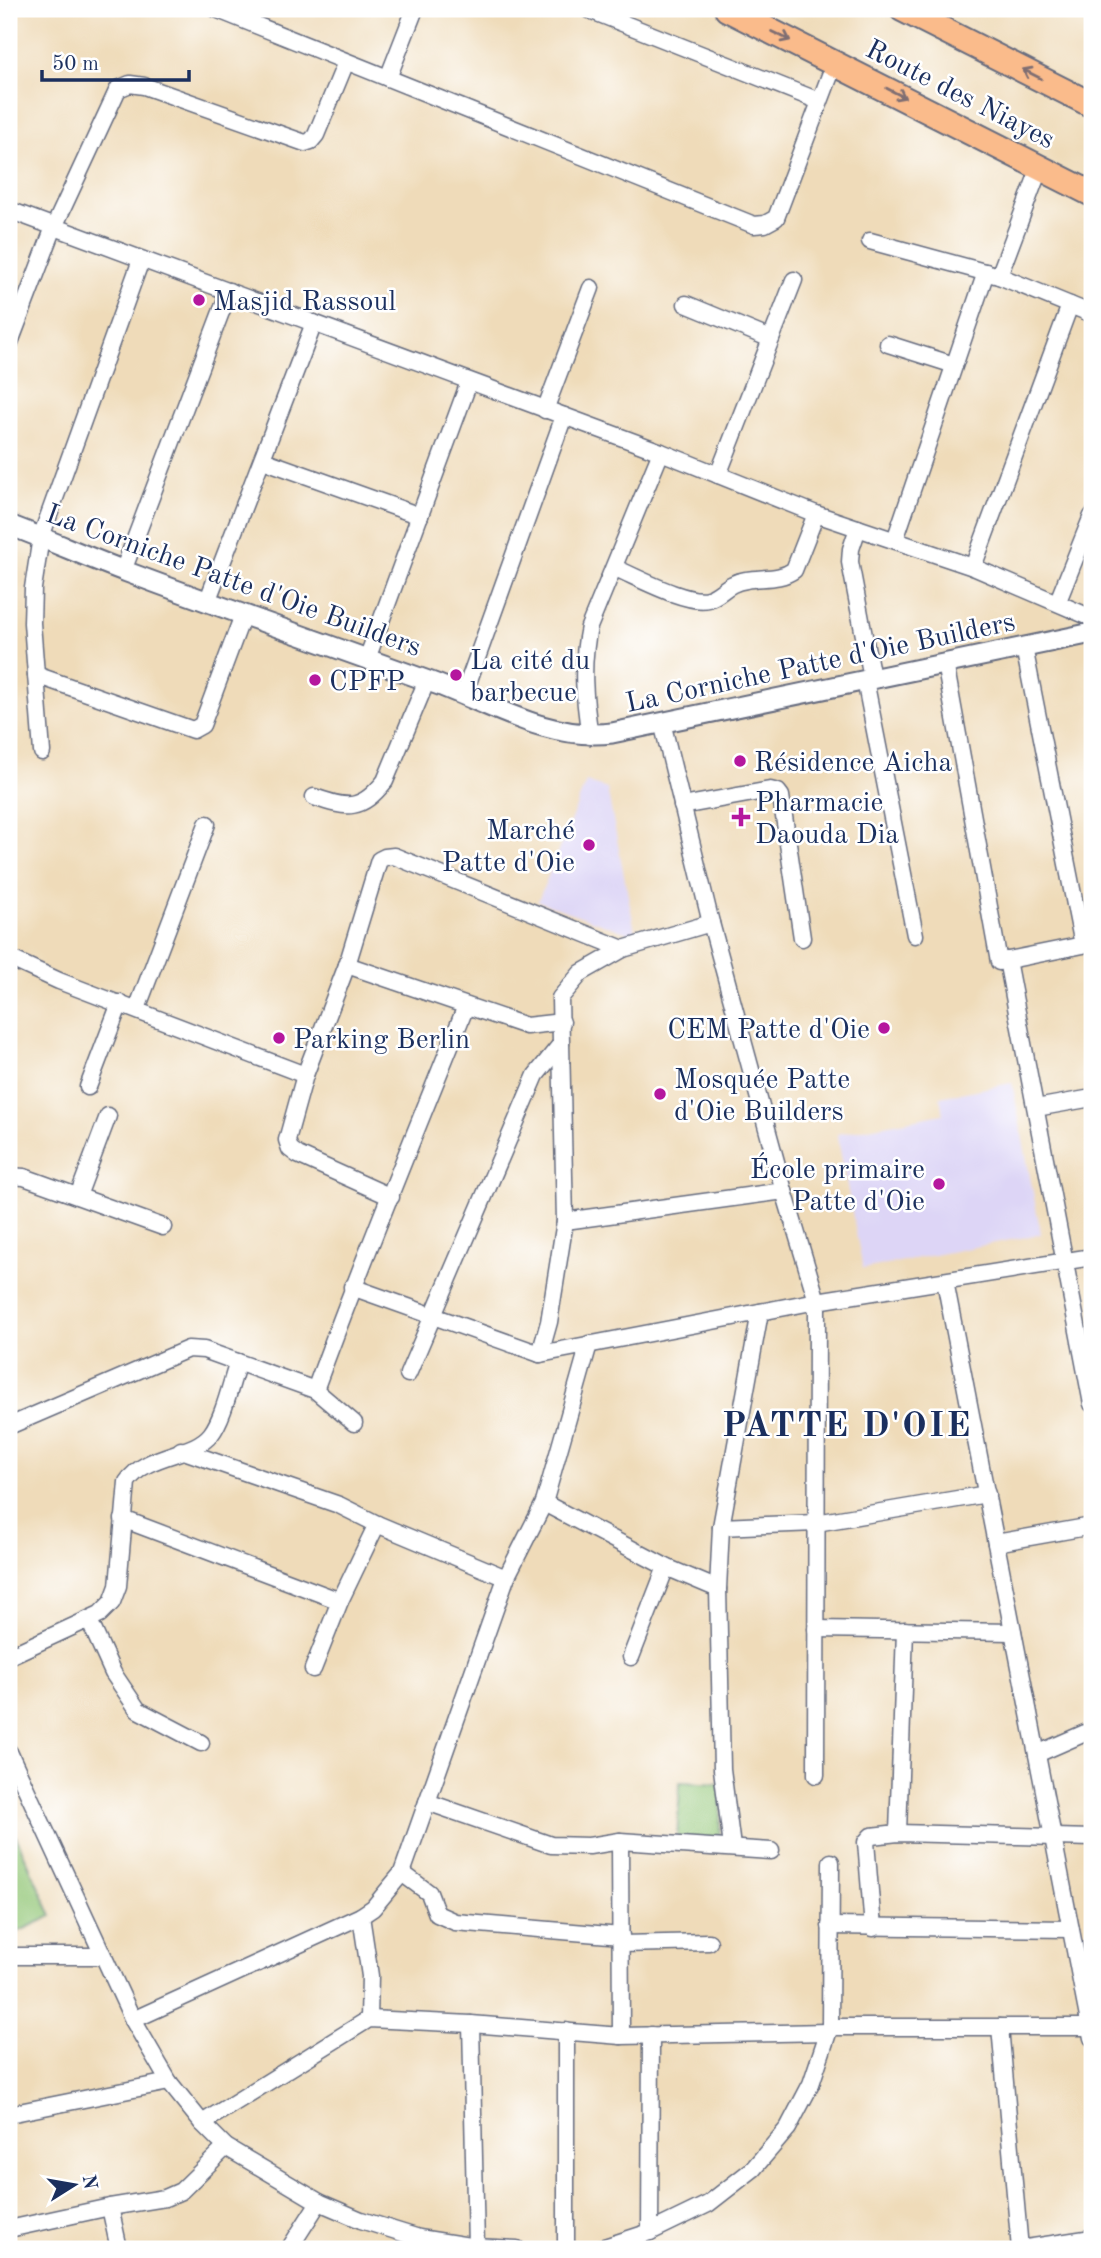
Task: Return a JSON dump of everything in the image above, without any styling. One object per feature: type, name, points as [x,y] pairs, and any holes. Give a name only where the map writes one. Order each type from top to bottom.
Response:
[{"type":"main road","name":"Route des Niayes","points":[[727,9],[1092,194]]},
{"type":"main road","name":"Route des Niayes","points":[[902,9],[1092,105]]},
{"type":"street","points":[[216,9],[754,225],[765,224],[776,218],[818,101],[835,62]]},
{"type":"street","points":[[388,78],[415,9]]},
{"type":"street","points":[[587,9],[818,101]]},
{"type":"street","points":[[9,345],[54,227],[118,89],[130,84],[144,86],[304,143],[311,141],[316,135],[346,62]]},
{"type":"street","points":[[895,540],[954,365],[1040,167]]},
{"type":"street","points":[[9,210],[661,452],[816,514],[973,567],[1058,601],[1092,618]]},
{"type":"street","points":[[870,241],[993,274],[1092,314]]},
{"type":"street","points":[[42,752],[32,623],[33,588],[41,537],[141,261]]},
{"type":"street","points":[[718,475],[794,280]]},
{"type":"street","points":[[545,410],[591,289]]},
{"type":"street","points":[[123,571],[229,291]]},
{"type":"street","points":[[686,304],[771,339]]},
{"type":"street","points":[[973,567],[1070,306]]},
{"type":"street","points":[[207,602],[314,323]]},
{"type":"street","points":[[888,344],[954,365]]},
{"type":"street","points":[[367,659],[469,382]]},
{"type":"street","points":[[464,694],[564,416]]},
{"type":"street","points":[[590,736],[583,693],[584,654],[589,627],[661,452]]},
{"type":"street","points":[[263,460],[420,516]]},
{"type":"street","points":[[615,568],[689,598],[704,601],[736,582],[779,577],[794,570],[816,514]]},
{"type":"street","points":[[1058,601],[1092,516]]},
{"type":"street","name":"La Corniche Patte d'Oie Builders","points":[[9,525],[123,571],[464,694],[534,723],[562,732],[590,736],[1092,633]]},
{"type":"street","points":[[858,528],[850,562],[868,679],[915,935]]},
{"type":"street","points":[[36,675],[193,730],[199,728],[243,615]]},
{"type":"street","points":[[945,663],[999,962],[1083,946],[1086,931],[1024,647]]},
{"type":"street","points":[[314,797],[346,807],[360,804],[374,795],[385,781],[426,680]]},
{"type":"street","points":[[662,722],[711,923],[783,1191],[817,1301],[816,1775]]},
{"type":"street","points":[[682,806],[770,790],[778,792],[781,796],[802,938]]},
{"type":"street","points":[[137,1009],[206,824]]},
{"type":"street","points":[[391,1197],[298,1155],[290,1149],[287,1140],[305,1075],[346,964],[379,860],[394,856],[623,949]]},
{"type":"street","points":[[540,1354],[549,1322],[565,1221],[560,998],[581,974],[623,949],[711,923]]},
{"type":"street","points":[[9,958],[59,981],[305,1075]]},
{"type":"street","points":[[1007,960],[1092,1404]]},
{"type":"street","points":[[346,964],[526,1026],[562,1022]]},
{"type":"street","points":[[88,1087],[120,1003]]},
{"type":"street","points":[[315,1390],[352,1287],[391,1197],[466,1006]]},
{"type":"street","points":[[408,1374],[536,1075],[561,1044]]},
{"type":"street","points":[[1036,1108],[1092,1098]]},
{"type":"street","points":[[78,1196],[108,1116]]},
{"type":"street","points":[[9,1176],[24,1177],[163,1227]]},
{"type":"street","points":[[565,1221],[783,1191]]},
{"type":"street","points":[[352,1287],[540,1354],[817,1301],[1092,1257]]},
{"type":"street","points":[[202,2123],[369,2020],[471,2024],[621,2036],[1000,2027],[1091,2033],[945,1281]]},
{"type":"street","points":[[732,1847],[722,1769],[718,1589],[721,1527],[760,1312]]},
{"type":"street","points":[[133,2020],[361,1916],[373,1908],[402,1873],[506,1578],[544,1503],[589,1344]]},
{"type":"street","points":[[9,1426],[188,1349],[204,1350],[315,1390],[354,1423]]},
{"type":"street","points":[[9,1656],[89,1620],[113,1602],[118,1586],[127,1482],[134,1471],[201,1443],[211,1435],[238,1362]]},
{"type":"street","points":[[181,1450],[339,1505],[377,1524],[506,1578]]},
{"type":"street","points":[[721,1527],[816,1523],[986,1494]]},
{"type":"street","points":[[544,1503],[666,1567],[718,1589]]},
{"type":"street","points":[[123,1519],[340,1601]]},
{"type":"street","points":[[313,1669],[340,1601],[377,1524]]},
{"type":"street","points":[[996,1543],[1092,1526]]},
{"type":"street","points":[[631,1657],[666,1567]]},
{"type":"street","points":[[89,1620],[113,1673],[138,1710],[201,1743]]},
{"type":"street","points":[[816,1629],[1013,1632]]},
{"type":"street","points":[[898,1833],[905,1630]]},
{"type":"street","points":[[1037,1754],[1092,1730]]},
{"type":"street","points":[[9,1752],[133,2020],[169,2082],[202,2123],[226,2147],[319,2202],[361,2220],[419,2238],[476,2247],[517,2249]]},
{"type":"street","points":[[427,1802],[551,1845],[589,1846],[620,1841],[771,1850]]},
{"type":"street","points":[[873,1928],[866,1842],[871,1836],[898,1833],[1092,1838]]},
{"type":"street","points":[[620,1841],[621,2036]]},
{"type":"street","points":[[598,2249],[650,2232],[708,2204],[753,2169],[788,2128],[811,2084],[829,2029],[831,1862]]},
{"type":"street","points":[[402,1873],[429,1893],[436,1914],[455,1923],[621,1940],[709,1942]]},
{"type":"street","points":[[361,1916],[370,1976],[369,2020]]},
{"type":"street","points":[[830,1926],[1071,1928]]},
{"type":"street","points":[[9,1956],[102,1956]]},
{"type":"street","points":[[471,2024],[476,2247]]},
{"type":"street","points":[[1000,2027],[1020,2249],[1092,2238]]},
{"type":"street","points":[[566,2031],[566,2249]]},
{"type":"street","points":[[650,2232],[651,2035]]},
{"type":"street","points":[[9,2114],[169,2082]]},
{"type":"street","points":[[9,2229],[165,2198],[181,2191],[226,2147]]},
{"type":"street","points":[[289,2249],[319,2202]]},
{"type":"street","points":[[110,2207],[120,2249]]},
{"type":"shaded area","name":"Marché Patte d'Oie","points":[[586,782],[607,789],[636,936],[538,901]]},
{"type":"shaded area","name":"École primaire Patte d'Oie","points":[[1012,1083],[1041,1234],[863,1269],[837,1134],[943,1114],[940,1097]]},
{"type":"green space","points":[[680,1782],[722,1784],[719,1844],[677,1841]]},
{"type":"green space","points":[[9,1821],[52,1916],[9,1936]]},
{"type":"place","name":"Masjid Rassoul","points":[[199,300]]},
{"type":"place","name":"La cité du barbecue","points":[[456,675]]},
{"type":"place","name":"CPFP","points":[[315,680]]},
{"type":"place","name":"Résidence Aicha","points":[[740,761]]},
{"type":"place","name":"Pharmacie Daouda Dia","points":[[741,817]]},
{"type":"place","name":"Marché Patte d'Oie","points":[[589,845]]},
{"type":"place","name":"CEM Patte d'Oie","points":[[884,1028]]},
{"type":"place","name":"Parking Berlin","points":[[279,1038]]},
{"type":"place","name":"Mosquée Patte d'Oie Builders","points":[[660,1094]]},
{"type":"place","name":"École primaire Patte d'Oie","points":[[939,1184]]},
{"type":"district","name":"PATTE D'OIE","points":[[847,1424]]}]
